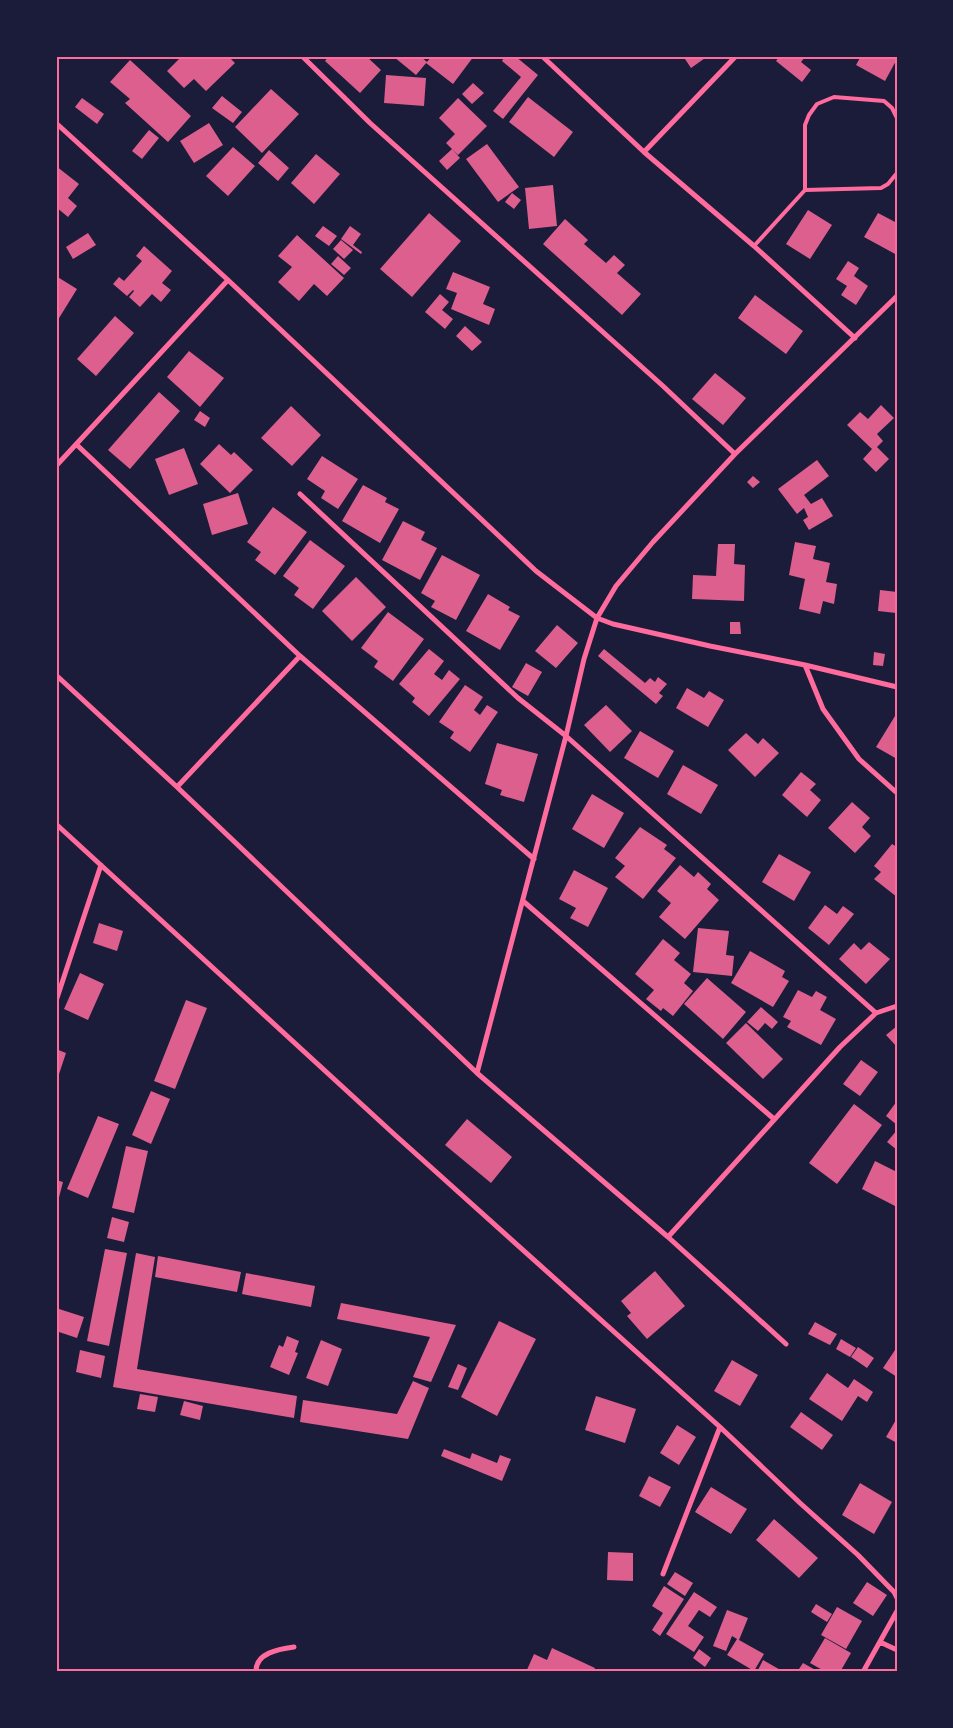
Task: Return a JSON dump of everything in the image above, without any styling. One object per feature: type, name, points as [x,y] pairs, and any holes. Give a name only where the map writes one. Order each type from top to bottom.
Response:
[{"type":"street","points":[[302,56],[377,130],[663,386],[735,454]]},
{"type":"street","points":[[542,56],[644,152],[754,246],[855,338]]},
{"type":"street","points":[[644,152],[736,56]]},
{"type":"street","points":[[56,123],[228,280],[536,571],[597,618],[613,624],[805,665],[897,687]]},
{"type":"street","points":[[56,466],[228,280]]},
{"type":"street","points":[[478,1073],[566,736],[584,659],[597,618],[616,586],[653,542],[735,454],[897,296]]},
{"type":"street","points":[[77,445],[300,656],[534,859]]},
{"type":"street","points":[[300,494],[518,698],[566,736],[876,1013]]},
{"type":"street","points":[[177,787],[300,656]]},
{"type":"street","points":[[805,665],[823,709],[860,759],[897,793]]},
{"type":"street","points":[[56,675],[177,787],[478,1073],[668,1237],[786,1344]]},
{"type":"street","points":[[56,824],[395,1135],[720,1427],[858,1555],[896,1593]]},
{"type":"street","points":[[56,1000],[101,865]]},
{"type":"street","points":[[523,901],[774,1119]]},
{"type":"street","points":[[668,1237],[840,1047],[876,1013],[897,1006]]},
{"type":"street","points":[[663,1574],[720,1427]]},
{"type":"street","points":[[863,1672],[897,1611]]},
{"type":"street","points":[[880,1642],[897,1650]]},
{"type":"street","points":[[256,1672],[258,1661],[263,1656],[282,1648],[294,1647]]},
{"type":"lane","points":[[754,246],[805,190],[806,125],[809,115],[817,104],[834,97],[884,101],[892,108],[897,118]]},
{"type":"lane","points":[[805,190],[881,188],[888,184],[897,174]]},
{"type":"building","points":[[182,56],[228,56],[235,63],[206,91],[194,79],[184,88],[167,71]]},
{"type":"building","points":[[329,56],[366,56],[381,70],[360,93],[325,61]]},
{"type":"building","points":[[395,56],[420,56],[427,62],[416,75]]},
{"type":"building","points":[[432,56],[474,56],[453,84],[426,63]]},
{"type":"building","points":[[505,56],[515,56],[538,75],[503,119],[493,111],[521,77],[502,61]]},
{"type":"building","points":[[683,56],[708,56],[691,68]]},
{"type":"building","points":[[780,56],[806,56],[801,62],[811,70],[802,82],[776,61]]},
{"type":"building","points":[[861,56],[897,56],[897,59],[885,81],[856,65]]},
{"type":"building","points":[[130,60],[191,116],[168,142],[125,103],[130,99],[110,82]]},
{"type":"building","points":[[386,75],[426,78],[424,106],[384,103]]},
{"type":"building","points":[[473,83],[484,93],[472,104],[462,94]]},
{"type":"building","points":[[271,89],[299,114],[262,153],[235,127]]},
{"type":"building","points":[[222,96],[242,112],[233,123],[212,108]]},
{"type":"building","points":[[528,97],[573,132],[554,157],[509,122]]},
{"type":"building","points":[[82,98],[104,114],[97,124],[75,107]]},
{"type":"building","points":[[458,98],[487,126],[458,155],[446,143],[455,134],[439,118]]},
{"type":"building","points":[[209,123],[223,145],[194,163],[180,141]]},
{"type":"building","points":[[149,130],[159,138],[142,159],[132,151]]},
{"type":"building","points":[[487,144],[519,187],[498,202],[466,159]]},
{"type":"building","points":[[233,147],[255,166],[228,196],[206,176]]},
{"type":"building","points":[[452,149],[460,158],[447,170],[439,161]]},
{"type":"building","points":[[269,150],[289,168],[278,181],[258,163]]},
{"type":"building","points":[[316,154],[340,174],[314,204],[291,183]]},
{"type":"building","points":[[56,166],[79,184],[68,198],[77,206],[68,217],[56,207]]},
{"type":"building","points":[[553,185],[557,226],[529,229],[525,188]]},
{"type":"building","points":[[512,193],[521,200],[514,209],[505,202]]},
{"type":"building","points":[[808,210],[832,225],[810,259],[786,244]]},
{"type":"building","points":[[429,213],[461,241],[412,297],[380,269]]},
{"type":"building","points":[[878,213],[897,223],[897,255],[864,237]]},
{"type":"building","points":[[565,219],[588,240],[584,244],[606,263],[614,255],[625,265],[617,273],[641,294],[622,315],[543,244]]},
{"type":"building","points":[[323,226],[337,236],[329,246],[315,236]]},
{"type":"building","points":[[350,226],[361,234],[353,245],[362,252],[361,254],[341,239]]},
{"type":"building","points":[[88,233],[96,245],[73,259],[66,247]]},
{"type":"building","points":[[297,235],[344,278],[327,296],[314,284],[299,301],[278,282],[292,267],[278,256]]},
{"type":"building","points":[[341,240],[353,250],[344,259],[333,249]]},
{"type":"building","points":[[144,246],[172,271],[162,283],[171,290],[161,302],[152,294],[140,307],[129,297],[133,290],[127,296],[113,284],[119,277],[124,281],[142,261],[136,256]]},
{"type":"building","points":[[338,256],[351,268],[344,275],[331,264]]},
{"type":"building","points":[[848,261],[859,268],[854,276],[868,286],[856,305],[841,295],[847,286],[836,279]]},
{"type":"building","points":[[453,272],[490,287],[483,304],[495,309],[489,325],[451,309],[457,293],[446,289]]},
{"type":"building","points":[[56,276],[77,289],[56,323]]},
{"type":"building","points":[[440,294],[449,302],[442,310],[453,319],[445,329],[425,312]]},
{"type":"building","points":[[755,295],[803,331],[786,354],[738,318]]},
{"type":"building","points":[[115,316],[134,333],[96,376],[77,359]]},
{"type":"building","points":[[465,326],[482,342],[472,351],[456,336]]},
{"type":"building","points":[[189,351],[224,378],[200,407],[167,377]]},
{"type":"building","points":[[715,373],[746,398],[723,425],[692,399]]},
{"type":"building","points":[[159,392],[180,411],[130,469],[108,450]]},
{"type":"building","points":[[881,405],[894,418],[877,434],[883,441],[877,447],[889,459],[876,472],[863,459],[872,449],[847,425],[860,412],[868,419]]},
{"type":"building","points":[[291,406],[321,435],[292,466],[261,438]]},
{"type":"building","points":[[200,411],[210,418],[205,427],[194,420]]},
{"type":"building","points":[[219,444],[231,455],[234,452],[253,470],[230,493],[200,464]]},
{"type":"building","points":[[184,448],[198,484],[169,495],[155,459]]},
{"type":"building","points":[[322,456],[358,479],[338,509],[321,498],[325,491],[307,479]]},
{"type":"building","points":[[817,460],[829,476],[804,495],[811,504],[822,498],[833,516],[809,530],[803,520],[808,517],[804,508],[797,514],[778,489]]},
{"type":"building","points":[[753,476],[760,482],[753,488],[747,482]]},
{"type":"building","points":[[363,485],[387,498],[385,502],[399,509],[380,543],[342,521]]},
{"type":"building","points":[[238,493],[248,524],[212,535],[203,504]]},
{"type":"building","points":[[273,507],[307,532],[275,575],[255,560],[261,552],[247,542]]},
{"type":"building","points":[[403,521],[425,532],[421,540],[437,548],[420,580],[382,560]]},
{"type":"building","points":[[310,540],[345,566],[313,609],[294,595],[299,588],[283,576]]},
{"type":"building","points":[[795,542],[816,546],[813,559],[830,563],[826,582],[837,584],[834,604],[823,601],[820,614],[799,609],[805,579],[789,575]]},
{"type":"building","points":[[718,544],[735,544],[734,564],[745,565],[744,601],[692,599],[693,575],[716,576]]},
{"type":"building","points":[[442,555],[480,575],[456,620],[431,607],[435,601],[421,593]]},
{"type":"building","points":[[356,577],[386,607],[352,641],[322,611]]},
{"type":"building","points":[[880,590],[897,592],[896,613],[878,611]]},
{"type":"building","points":[[488,594],[510,607],[508,610],[520,616],[500,650],[466,631]]},
{"type":"building","points":[[388,612],[424,639],[393,681],[374,667],[378,661],[361,648]]},
{"type":"building","points":[[730,622],[740,622],[741,634],[730,634]]},
{"type":"building","points":[[557,625],[578,643],[556,668],[535,651]]},
{"type":"building","points":[[429,649],[444,661],[434,674],[442,680],[449,670],[460,679],[429,716],[412,702],[415,698],[399,684]]},
{"type":"building","points":[[604,649],[645,683],[650,678],[655,682],[658,677],[667,684],[659,693],[663,696],[656,704],[598,656]]},
{"type":"building","points":[[874,652],[885,654],[883,666],[873,665]]},
{"type":"building","points":[[526,663],[542,672],[528,696],[512,687]]},
{"type":"building","points":[[465,685],[483,697],[474,710],[480,715],[487,705],[498,712],[470,752],[450,738],[454,732],[439,722]]},
{"type":"building","points":[[687,688],[704,698],[709,691],[724,700],[708,727],[676,708]]},
{"type":"building","points":[[606,705],[632,731],[610,752],[584,725]]},
{"type":"building","points":[[895,716],[897,717],[897,759],[876,747]]},
{"type":"building","points":[[640,731],[674,751],[658,778],[624,758]]},
{"type":"building","points":[[746,733],[758,744],[763,738],[779,753],[755,777],[728,750]]},
{"type":"building","points":[[497,743],[538,754],[524,802],[500,795],[502,790],[485,784]]},
{"type":"building","points":[[683,765],[718,785],[701,814],[667,794]]},
{"type":"building","points":[[801,772],[816,784],[810,790],[821,800],[807,817],[782,795]]},
{"type":"building","points":[[592,794],[624,813],[604,848],[572,829]]},
{"type":"building","points":[[852,802],[870,818],[862,827],[871,836],[855,853],[828,828]]},
{"type":"building","points":[[640,827],[667,845],[664,849],[676,858],[643,899],[615,877],[625,866],[615,858]]},
{"type":"building","points":[[892,844],[897,847],[897,897],[874,879],[881,872],[874,866]]},
{"type":"building","points":[[779,854],[811,872],[794,901],[762,882]]},
{"type":"building","points":[[680,865],[694,877],[698,872],[711,884],[707,889],[719,900],[685,939],[659,917],[671,903],[657,891]]},
{"type":"building","points":[[574,870],[608,888],[588,927],[570,918],[576,908],[559,899]]},
{"type":"building","points":[[825,905],[837,914],[843,906],[854,914],[829,945],[808,928]]},
{"type":"building","points":[[99,923],[123,931],[117,951],[93,943]]},
{"type":"building","points":[[698,928],[729,931],[726,955],[734,956],[732,976],[693,972]]},
{"type":"building","points":[[663,939],[680,953],[674,960],[691,974],[684,983],[693,991],[673,1016],[663,1008],[661,1011],[646,999],[654,990],[635,974]]},
{"type":"building","points":[[869,942],[890,959],[866,984],[839,959],[854,943],[861,950]]},
{"type":"building","points":[[750,951],[785,971],[782,977],[789,981],[773,1007],[731,983]]},
{"type":"building","points":[[80,973],[104,984],[88,1020],[64,1009]]},
{"type":"building","points":[[707,978],[746,1012],[723,1039],[684,1004]]},
{"type":"building","points":[[798,990],[812,997],[816,991],[827,997],[820,1010],[836,1019],[821,1045],[787,1027],[791,1021],[783,1017]]},
{"type":"building","points":[[186,1000],[207,1008],[175,1089],[154,1081]]},
{"type":"building","points":[[761,1007],[778,1022],[772,1029],[765,1023],[758,1031],[747,1022]]},
{"type":"building","points":[[746,1023],[783,1059],[763,1079],[726,1043]]},
{"type":"building","points":[[897,1026],[897,1047],[886,1035]]},
{"type":"building","points":[[56,1049],[66,1053],[59,1074],[56,1073]]},
{"type":"building","points":[[861,1060],[878,1072],[860,1096],[843,1084]]},
{"type":"building","points":[[151,1091],[170,1099],[151,1144],[132,1135]]},
{"type":"building","points":[[897,1101],[897,1125],[886,1116]]},
{"type":"building","points":[[854,1104],[882,1125],[837,1184],[809,1163]]},
{"type":"building","points":[[98,1116],[119,1124],[88,1198],[67,1189]]},
{"type":"building","points":[[467,1119],[512,1157],[491,1183],[445,1145]]},
{"type":"building","points":[[897,1130],[897,1150],[887,1142]]},
{"type":"building","points":[[126,1146],[148,1151],[134,1213],[112,1208]]},
{"type":"building","points":[[875,1161],[897,1172],[895,1206],[862,1189]]},
{"type":"building","points":[[56,1180],[63,1182],[57,1205],[56,1205]]},
{"type":"building","points":[[112,1217],[129,1222],[124,1242],[107,1238]]},
{"type":"building","points":[[105,1249],[127,1253],[109,1346],[87,1341]]},
{"type":"building","points":[[136,1253],[155,1257],[137,1369],[297,1396],[294,1418],[113,1387]]},
{"type":"building","points":[[158,1256],[241,1272],[237,1292],[155,1277]]},
{"type":"building","points":[[655,1271],[685,1306],[647,1339],[627,1316],[631,1313],[621,1301]]},
{"type":"building","points":[[246,1273],[315,1286],[311,1307],[242,1294]]},
{"type":"building","points":[[341,1303],[456,1325],[431,1382],[413,1377],[430,1337],[337,1319]]},
{"type":"building","points":[[56,1308],[84,1317],[77,1338],[56,1331]]},
{"type":"building","points":[[499,1321],[536,1339],[497,1416],[461,1397]]},
{"type":"building","points":[[815,1322],[837,1334],[830,1345],[808,1334]]},
{"type":"building","points":[[287,1336],[299,1341],[295,1352],[298,1353],[289,1375],[270,1367],[279,1345],[283,1347]]},
{"type":"building","points":[[841,1339],[856,1348],[850,1357],[836,1349]]},
{"type":"building","points":[[321,1340],[342,1349],[328,1386],[306,1378]]},
{"type":"building","points":[[858,1347],[874,1358],[867,1368],[851,1357]]},
{"type":"building","points":[[897,1347],[897,1377],[883,1368]]},
{"type":"building","points":[[80,1350],[105,1356],[101,1378],[76,1372]]},
{"type":"building","points":[[732,1360],[758,1375],[740,1406],[714,1391]]},
{"type":"building","points":[[458,1364],[467,1368],[458,1390],[448,1387]]},
{"type":"building","points":[[827,1373],[848,1388],[854,1379],[873,1392],[867,1402],[858,1396],[842,1421],[809,1399]]},
{"type":"building","points":[[413,1381],[429,1388],[408,1439],[300,1422],[303,1400],[397,1414]]},
{"type":"building","points":[[140,1394],[158,1397],[155,1412],[137,1409]]},
{"type":"building","points":[[596,1396],[636,1409],[625,1443],[585,1430]]},
{"type":"building","points":[[184,1401],[203,1406],[200,1420],[180,1415]]},
{"type":"building","points":[[801,1412],[833,1435],[822,1450],[790,1427]]},
{"type":"building","points":[[897,1418],[897,1443],[886,1437]]},
{"type":"building","points":[[677,1425],[696,1437],[679,1465],[660,1453]]},
{"type":"building","points":[[444,1449],[470,1459],[472,1453],[497,1463],[500,1455],[511,1459],[502,1481],[441,1456]]},
{"type":"building","points":[[649,1476],[671,1487],[660,1507],[639,1496]]},
{"type":"building","points":[[860,1483],[892,1502],[874,1534],[842,1515]]},
{"type":"building","points":[[711,1487],[747,1509],[731,1534],[695,1512]]},
{"type":"building","points":[[774,1519],[818,1558],[799,1578],[756,1540]]},
{"type":"building","points":[[608,1552],[633,1553],[633,1581],[607,1580]]},
{"type":"building","points":[[675,1572],[693,1583],[685,1596],[667,1584]]},
{"type":"building","points":[[867,1582],[887,1595],[873,1616],[853,1603]]},
{"type":"building","points":[[664,1586],[684,1599],[660,1636],[652,1630],[663,1613],[652,1606]]},
{"type":"building","points":[[694,1592],[717,1607],[710,1617],[699,1610],[688,1626],[704,1637],[694,1652],[666,1634]]},
{"type":"building","points":[[816,1604],[832,1614],[827,1622],[811,1612]]},
{"type":"building","points":[[837,1607],[862,1621],[846,1649],[821,1635]]},
{"type":"building","points":[[727,1610],[748,1618],[739,1640],[764,1654],[754,1671],[727,1655],[737,1639],[732,1636],[726,1651],[713,1646]]},
{"type":"building","points":[[825,1638],[851,1653],[840,1672],[826,1672],[810,1663]]},
{"type":"building","points":[[552,1648],[595,1668],[593,1672],[526,1672],[534,1654],[547,1660]]},
{"type":"building","points":[[699,1649],[711,1658],[705,1667],[693,1658]]},
{"type":"building","points":[[763,1660],[784,1672],[757,1672]]},
{"type":"building","points":[[803,1663],[819,1672],[797,1672]]}]
